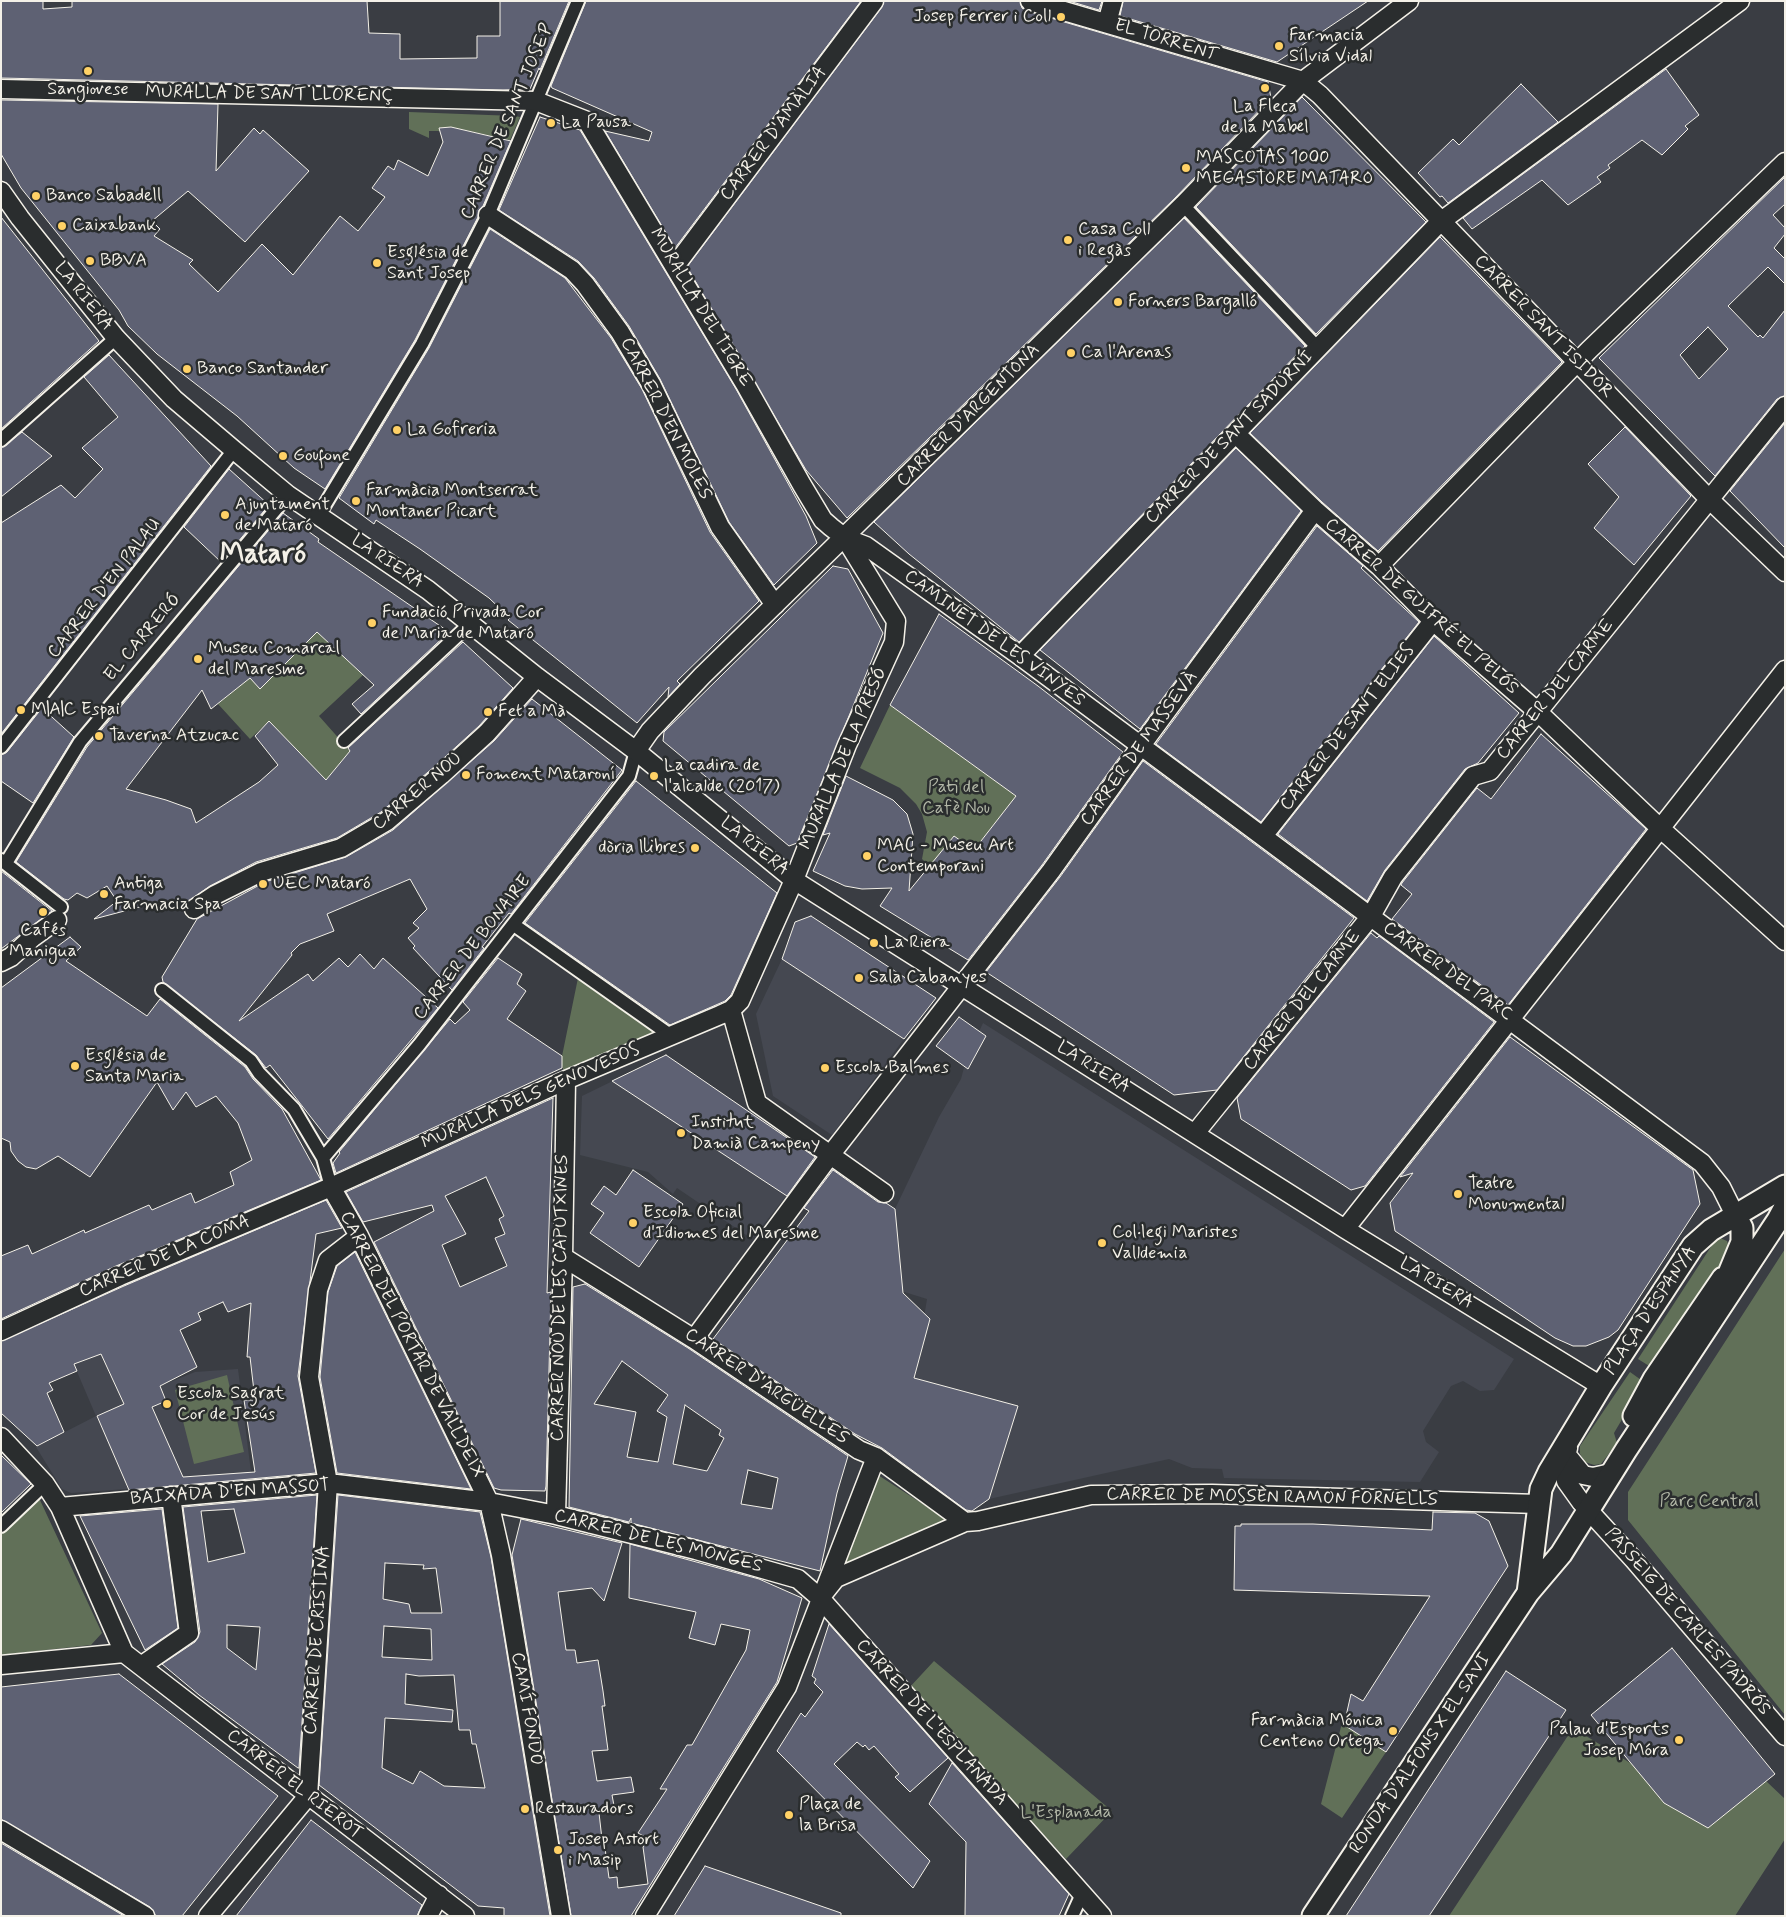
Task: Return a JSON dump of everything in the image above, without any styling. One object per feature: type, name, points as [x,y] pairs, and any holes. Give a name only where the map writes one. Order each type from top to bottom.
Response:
[{"type":"street","name":"CARRER DE SANT JOSEP","points":[[318,516],[422,344],[488,215],[578,1]]},
{"type":"street","name":"CARRER D'AMÀLIA","points":[[675,266],[874,1]]},
{"type":"street","name":"EL TORRENT","points":[[1030,1],[1303,81]]},
{"type":"street","points":[[1107,23],[1113,1]]},
{"type":"street","name":"CARRER D'ARGENTONA","points":[[636,751],[650,731],[775,605],[1182,205],[1303,81],[1409,1]]},
{"type":"street","name":"CARRER DE SANT SADURNÍ","points":[[1020,656],[1236,434],[1317,346],[1440,222],[1740,1]]},
{"type":"street","name":"CARRER SANT ISIDOR","points":[[1303,81],[1320,95],[1440,222],[1710,500],[1785,572]]},
{"type":"street","name":"MURALLA DE SANT LLORENÇ","points":[[1,89],[536,102]]},
{"type":"street","name":"MURALLA DEL TIGRE","points":[[536,102],[587,121],[675,266],[824,520],[845,538]]},
{"type":"street","points":[[1379,566],[1578,362],[1785,162]]},
{"type":"street","name":"LA RIERA","points":[[1,191],[20,218],[116,338],[174,399],[288,495],[428,590],[537,677],[636,751],[794,880],[1196,1132],[1345,1229],[1601,1386]]},
{"type":"street","points":[[1182,205],[1317,346]]},
{"type":"street","name":"CARRER D'EN MOLES","points":[[488,215],[572,270],[585,284],[620,332],[651,384],[720,527],[775,605]]},
{"type":"street","points":[[1,440],[116,338]]},
{"type":"street","name":"CARRER DEL CARME","points":[[1196,1132],[1371,916],[1393,877],[1472,776],[1490,771],[1785,406]]},
{"type":"street","name":"CARRER DE GUIFRÉ EL PELÓS","points":[[1236,434],[1315,510],[1379,566],[1433,621],[1538,712],[1660,829],[1785,941]]},
{"type":"street","name":"CARRER D'EN PALAU","points":[[1,747],[234,450]]},
{"type":"street","name":"EL CARRERÓ","points":[[4,861],[80,742],[288,495]]},
{"type":"street","name":"CARRER DE MASSEVÀ","points":[[694,1338],[831,1154],[1051,871],[1315,510]]},
{"type":"street","name":"CAMINET DE LES VINYES","points":[[845,538],[866,546],[1020,656],[1140,747]]},
{"type":"street","name":"MURALLA DE LA PRESÓ","points":[[731,1010],[740,1001],[794,880],[847,745],[897,632],[896,621],[845,538]]},
{"type":"street","name":"CARRER DE SANT ELIES","points":[[1263,836],[1433,621]]},
{"type":"street","points":[[344,741],[471,623]]},
{"type":"street","points":[[1345,1229],[1785,670]]},
{"type":"street","name":"CARRER NOU","points":[[194,910],[215,895],[261,872],[342,848],[387,821],[480,739],[537,677]]},
{"type":"street","name":"CARRER DEL PARC","points":[[1140,747],[1263,836],[1702,1163],[1721,1187],[1735,1215]]},
{"type":"street","name":"CARRER DE BONAIRE","points":[[323,1158],[418,1045],[629,776],[636,751]]},
{"type":"street","points":[[1,962],[11,957],[59,914],[4,861]]},
{"type":"street","points":[[514,925],[670,1035]]},
{"type":"street","points":[[162,990],[251,1061],[294,1109],[323,1158],[331,1187]]},
{"type":"street","points":[[731,1010],[758,1103],[884,1193]]},
{"type":"street","name":"MURALLA DELS GENOVESOS","points":[[331,1187],[566,1080],[731,1010]]},
{"type":"street","name":"CARRER NOU DE LES CAPUTXINES","points":[[556,1515],[564,1257],[566,1080]]},
{"type":"street","name":"PLAÇA D'ESPANYA","points":[[1528,1593],[1541,1489],[1549,1472],[1601,1386],[1693,1246],[1711,1230],[1785,1186]]},
{"type":"street","name":"CARRER DEL PORTAR DE VALLDEIX","points":[[331,1187],[359,1236],[489,1502]]},
{"type":"street","name":"CARRER DE LA COMA","points":[[1,1330],[120,1276],[331,1187]]},
{"type":"street","points":[[1704,1333],[1742,1242],[1742,1228],[1735,1215]]},
{"type":"street","points":[[1528,1593],[1561,1554],[1626,1450],[1783,1216]]},
{"type":"street","name":"CARRER DE CRISTINA","points":[[308,1796],[328,1483],[309,1377],[318,1290],[328,1260],[359,1236]]},
{"type":"street","name":"CARRER D'ARGÜELLES","points":[[564,1257],[694,1338],[859,1450],[876,1457],[965,1522]]},
{"type":"street","points":[[1626,1450],[1628,1430],[1638,1407],[1735,1260]]},
{"type":"street","name":"PLAÇA D'ESPANYA","points":[[1580,1420],[1566,1454],[1563,1468],[1566,1482],[1588,1510]]},
{"type":"street","points":[[1,1436],[45,1484],[60,1507],[124,1652],[1,1665]]},
{"type":"street","points":[[1566,1454],[1583,1475],[1593,1477],[1611,1473]]},
{"type":"street","points":[[644,1916],[787,1687],[876,1457]]},
{"type":"street","name":"BAIXADA D'EN MASSOT","points":[[60,1507],[328,1483],[489,1502]]},
{"type":"street","points":[[1,1526],[45,1484]]},
{"type":"street","name":"CARRER DE MOSSÈN RAMON FORNELLS","points":[[820,1598],[836,1578],[965,1522],[978,1521],[1091,1496],[1212,1494],[1538,1504]]},
{"type":"street","points":[[141,1666],[190,1633],[171,1496]]},
{"type":"street","name":"CARRER DE LES MONGES","points":[[489,1502],[556,1515],[696,1550],[798,1579],[820,1598]]},
{"type":"street","name":"CAMÍ FONDO","points":[[489,1502],[500,1555],[561,1916]]},
{"type":"street","name":"PASSEIG DE CARLES PADRÓS","points":[[1588,1510],[1785,1736]]},
{"type":"street","name":"RONDA D'ALFONS X EL SAVI","points":[[1313,1916],[1528,1593]]},
{"type":"street","name":"CARRER DE L'ESPLANADA","points":[[820,1598],[1102,1916]]},
{"type":"street","name":"CARRER EL RIEROT","points":[[124,1652],[465,1916]]},
{"type":"street","points":[[208,1916],[308,1796]]},
{"type":"street","points":[[1,1830],[145,1916]]},
{"type":"street","points":[[1072,1916],[1082,1894]]},
{"type":"street","points":[[428,1916],[439,1895]]},
{"type":"shaded area","name":"Escola Balmes","points":[[782,959],[904,1039],[832,1135],[773,1096],[756,1014]]},
{"type":"shaded area","name":"Col·legi Maristes Valldemia","points":[[983,1023],[1514,1359],[1494,1390],[1480,1391],[1463,1381],[1451,1386],[1423,1431],[1426,1442],[1439,1452],[1420,1482],[1224,1478],[1222,1469],[1192,1468],[1169,1459],[989,1499],[1009,1425],[1018,1406],[914,1378],[927,1299],[856,1277],[891,1206],[895,1209],[939,1117],[961,1079],[966,1060]]},
{"type":"shaded area","name":"Institut Damià Campeny","points":[[666,1055],[817,1157],[752,1239],[677,1188],[673,1194],[648,1172],[580,1155],[582,1096]]},
{"type":"shaded area","name":"Escola Sagrat Cor de Jesús","points":[[54,1318],[160,1386],[195,1372],[238,1369],[252,1480],[71,1493],[62,1489],[36,1447],[96,1416]]},
{"type":"green space","points":[[409,112],[520,117],[510,140],[451,127],[439,128],[440,131],[429,131],[429,138],[409,129]]},
{"type":"green space","points":[[317,632],[363,675],[319,716],[350,751],[326,780],[269,721],[250,739],[218,704],[250,678]]},
{"type":"green space","name":"Pati del Cafè Nou","points":[[890,705],[1016,796],[974,850],[954,836],[930,866],[922,859],[927,832],[922,814],[916,804],[900,788],[860,768]]},
{"type":"green space","points":[[578,978],[668,1028],[564,1073],[561,1061]]},
{"type":"green space","points":[[1720,1238],[1727,1241],[1731,1252],[1654,1369],[1638,1359],[1714,1242]]},
{"type":"green space","name":"Parc Central","points":[[1785,1249],[1785,1715],[1628,1520],[1628,1492]]},
{"type":"green space","points":[[1630,1372],[1644,1382],[1614,1433],[1617,1443],[1601,1464],[1594,1465],[1585,1462],[1580,1454],[1580,1446]]},
{"type":"green space","points":[[227,1375],[244,1452],[194,1464],[175,1390]]},
{"type":"green space","points":[[878,1475],[946,1519],[844,1567]]},
{"type":"green space","points":[[39,1498],[102,1633],[91,1645],[1,1655],[1,1533]]},
{"type":"green space","name":"L'Esplanada","points":[[934,1661],[1112,1811],[1066,1859],[909,1688]]},
{"type":"green space","points":[[1342,1723],[1386,1752],[1342,1818],[1321,1804]]},
{"type":"green space","points":[[1573,1728],[1632,1764],[1664,1803],[1708,1828],[1766,1781],[1785,1799],[1785,1839],[1735,1916],[1449,1916]]},
{"type":"building","points":[[1,1],[43,1],[43,9],[72,7],[72,1],[367,1],[369,33],[400,34],[400,59],[477,58],[477,36],[500,36],[500,1],[569,1],[530,89],[503,90],[1,78]]},
{"type":"building","points":[[586,1],[861,1],[675,248],[605,131],[649,141],[652,132],[551,86]]},
{"type":"building","points":[[884,1],[1020,1],[1022,8],[1027,11],[1268,82],[1271,98],[1175,198],[847,518],[806,470],[687,267],[882,7]]},
{"type":"building","points":[[1069,1],[1102,1],[1099,10]]},
{"type":"building","points":[[1123,1],[1368,1],[1277,62],[1120,16]]},
{"type":"building","points":[[1666,69],[1699,115],[1685,126],[1688,129],[1662,155],[1642,140],[1608,165],[1610,168],[1597,177],[1601,182],[1568,205],[1542,180],[1472,229],[1463,218]]},
{"type":"building","points":[[1521,84],[1558,122],[1448,203],[1418,173],[1453,139],[1459,145]]},
{"type":"building","points":[[1302,97],[1426,222],[1316,334],[1196,207]]},
{"type":"building","points":[[1,100],[218,104],[216,171],[254,128],[260,134],[263,130],[309,171],[245,242],[188,191],[152,221],[160,229],[154,236],[193,260],[189,264],[218,292],[262,244],[293,275],[340,216],[358,231],[385,197],[372,188],[388,166],[394,170],[398,160],[428,176],[443,142],[439,128],[451,127],[511,141],[483,206],[479,210],[478,217],[415,340],[325,489],[294,468],[237,416],[157,354],[128,326],[119,310],[21,188],[1,154]]},
{"type":"building","points":[[540,117],[580,130],[736,389],[806,516],[817,543],[774,585],[729,522],[660,379],[629,326],[594,278],[578,261],[499,210]]},
{"type":"building","points":[[1785,177],[1785,204],[1773,215],[1785,228],[1785,234],[1774,248],[1785,259],[1785,284],[1768,267],[1728,306],[1758,337],[1760,335],[1763,338],[1785,310],[1785,396],[1777,399],[1715,476],[1599,358]],"holes":[[[1708,327],[1728,349],[1699,379],[1680,355]]]},
{"type":"building","points":[[1,217],[99,341],[1,429]]},
{"type":"building","points":[[1184,218],[1305,346],[1019,642],[909,554],[874,522]]},
{"type":"building","points":[[490,229],[565,278],[611,338],[642,389],[710,532],[759,601],[677,681],[680,684],[668,697],[669,687],[637,723],[508,620],[510,618],[489,598],[420,549],[376,520],[374,524],[339,498],[429,348]]},
{"type":"building","points":[[1440,237],[1562,362],[1378,551],[1322,502],[1250,433]]},
{"type":"building","points":[[109,355],[211,466],[1,734],[1,523],[61,485],[75,498],[103,469],[82,448],[118,417],[84,377]]},
{"type":"building","points":[[1785,423],[1785,548],[1730,491]]},
{"type":"building","points":[[1625,427],[1691,496],[1634,565],[1594,528],[1619,497],[1588,464]]},
{"type":"building","points":[[22,432],[52,456],[1,497],[1,448]]},
{"type":"building","points":[[1236,448],[1301,511],[1140,729],[1040,650]]},
{"type":"building","name":"Ajuntament de Mataró","points":[[229,469],[269,505],[221,562],[184,527]]},
{"type":"building","points":[[283,513],[319,539],[318,542],[449,632],[361,714],[352,704],[374,685],[317,632],[260,689],[250,678],[211,709],[202,690],[126,789],[191,809],[196,823],[259,782],[278,765],[255,736],[269,721],[326,780],[350,751],[348,748],[463,642],[513,688],[479,726],[434,767],[381,812],[337,838],[256,862],[210,886],[187,902],[151,904],[94,919],[117,901],[107,886],[87,898],[77,893],[68,900],[64,899],[16,862],[87,747]]},
{"type":"building","points":[[1317,526],[1363,566],[1361,568],[1419,622],[1261,822],[1156,744]]},
{"type":"building","points":[[833,566],[848,569],[883,633],[797,843],[789,846],[663,741],[664,732]]},
{"type":"building","points":[[939,614],[1038,686],[1123,752],[1042,865],[968,960],[880,906],[892,888],[862,889],[845,886],[813,871],[830,833],[823,835],[846,776],[893,800],[907,814],[913,834],[909,891],[954,836],[974,850],[1016,796],[890,705]]},
{"type":"building","points":[[1434,636],[1519,713],[1478,763],[1465,769],[1385,870],[1367,901],[1278,834]]},
{"type":"building","points":[[532,699],[622,770],[511,914],[509,913],[482,947],[484,948],[452,990],[413,948],[415,946],[408,938],[419,928],[413,923],[427,909],[410,879],[327,914],[334,931],[300,944],[239,1021],[308,974],[313,981],[339,958],[348,967],[360,954],[374,969],[383,958],[438,1008],[328,1139],[270,1065],[266,1068],[256,1055],[163,982],[162,977],[197,919],[265,882],[346,857],[393,830],[494,741]]},
{"type":"building","points":[[42,708],[74,737],[33,803],[1,781],[1,755],[7,752]]},
{"type":"building","points":[[1541,734],[1646,829],[1508,1005],[1392,919],[1412,894],[1401,885],[1402,883],[1477,788],[1491,799]]},
{"type":"building","points":[[1143,761],[1354,918],[1217,1090],[1174,1095],[986,972],[1060,877]]},
{"type":"building","points":[[636,781],[777,893],[731,995],[725,1001],[670,1025],[525,923]]},
{"type":"building","points":[[1,871],[52,911],[1,949]]},
{"type":"building","name":"Sala Cabanyes","points":[[811,916],[936,998],[904,1039],[782,959],[795,922]]},
{"type":"building","points":[[1371,933],[1377,938],[1379,936],[1494,1022],[1365,1186],[1351,1190],[1241,1119],[1237,1098]]},
{"type":"building","points":[[70,937],[81,947],[66,961],[147,1016],[160,999],[245,1067],[253,1079],[282,1109],[321,1180],[116,1266],[1,1319],[1,1256],[28,1245],[32,1254],[84,1230],[85,1233],[149,1205],[152,1210],[191,1193],[195,1203],[234,1185],[230,1172],[252,1160],[238,1123],[216,1096],[196,1107],[186,1092],[173,1110],[157,1082],[90,1177],[58,1156],[36,1169],[26,1167],[18,1161],[11,1151],[10,1142],[1,1138],[1,988]]},
{"type":"building","points":[[498,958],[522,974],[517,984],[526,991],[507,1019],[562,1056],[562,1068],[336,1173],[333,1163],[339,1152],[450,1019],[455,1024],[470,1010],[463,1002]]},
{"type":"building","points":[[959,1017],[986,1036],[968,1069],[936,1046]]},
{"type":"building","points":[[1510,1037],[1693,1170],[1700,1204],[1618,1330],[1609,1337],[1586,1346],[1573,1346],[1555,1338],[1395,1231],[1390,1203],[1413,1173],[1400,1177]]},
{"type":"building","points":[[666,1055],[815,1157],[787,1196],[612,1081]]},
{"type":"building","points":[[553,1098],[547,1293],[551,1292],[545,1491],[501,1490],[494,1488],[374,1242],[434,1211],[432,1205],[363,1222],[346,1192]],"holes":[[[486,1177],[504,1216],[499,1219],[505,1234],[495,1238],[507,1266],[460,1287],[442,1245],[466,1234],[445,1196]]]},
{"type":"building","name":"Escola Oficial d'Idiomes del Maresme","points":[[633,1170],[683,1204],[639,1267],[590,1233],[604,1213],[591,1204],[604,1186],[616,1195]]},
{"type":"building","points":[[833,1170],[878,1202],[886,1203],[895,1209],[903,1293],[930,1319],[914,1378],[1018,1406],[989,1499],[972,1511],[966,1510],[882,1448],[855,1434],[713,1339],[809,1211],[804,1208]]},
{"type":"building","points":[[326,1200],[342,1228],[316,1234],[298,1376],[316,1473],[129,1490],[97,1416],[124,1404],[101,1354],[74,1364],[77,1371],[49,1383],[53,1390],[47,1393],[64,1432],[37,1446],[1,1413],[1,1341],[124,1286]],"holes":[[[223,1302],[228,1312],[251,1303],[247,1357],[250,1357],[255,1400],[244,1400],[255,1472],[183,1477],[152,1407],[166,1401],[160,1386],[197,1367],[180,1330],[201,1320],[198,1313]]]},
{"type":"building","points":[[355,1252],[471,1489],[337,1473],[320,1377],[328,1292],[337,1266]]},
{"type":"building","points":[[585,1284],[688,1348],[848,1456],[837,1493],[820,1571],[631,1523],[631,1518],[629,1522],[569,1507],[573,1287]],"holes":[[[622,1361],[668,1395],[657,1411],[667,1417],[658,1462],[627,1457],[636,1412],[594,1404]],[[685,1405],[721,1430],[719,1435],[724,1438],[707,1471],[673,1464]],[[748,1470],[778,1478],[772,1509],[741,1504]]]},
{"type":"building","points":[[1,1455],[31,1484],[1,1513]]},
{"type":"building","points":[[317,1495],[299,1768],[199,1695],[162,1664],[195,1642],[200,1632],[183,1507]],"holes":[[[234,1509],[245,1553],[208,1562],[201,1511]],[[227,1625],[260,1627],[256,1670],[227,1648]]]},
{"type":"building","points":[[338,1495],[480,1512],[491,1557],[550,1916],[504,1916],[504,1908],[478,1906],[319,1785]],"holes":[[[385,1563],[424,1565],[423,1569],[436,1568],[442,1613],[411,1613],[409,1604],[383,1599]],[[384,1626],[431,1629],[432,1660],[382,1657]],[[406,1674],[419,1676],[454,1675],[459,1730],[470,1730],[472,1744],[476,1744],[485,1788],[444,1786],[420,1771],[413,1784],[382,1768],[385,1718],[452,1722],[453,1710],[405,1704]]]},
{"type":"building","points":[[162,1509],[178,1628],[145,1650],[80,1516]]},
{"type":"building","points":[[1433,1512],[1475,1513],[1489,1521],[1508,1566],[1386,1752],[1344,1725],[1351,1694],[1363,1701],[1430,1596],[1234,1590],[1235,1526],[1241,1526],[1241,1524],[1313,1524],[1432,1530]]},
{"type":"building","points":[[521,1519],[622,1543],[604,1601],[592,1588],[558,1592],[566,1650],[575,1650],[577,1663],[598,1660],[605,1706],[602,1706],[608,1750],[592,1751],[597,1781],[631,1777],[634,1792],[612,1795],[615,1811],[599,1813],[609,1878],[617,1877],[618,1888],[648,1884],[643,1847],[649,1839],[638,1833],[667,1789],[660,1789],[687,1745],[692,1745],[746,1650],[750,1630],[721,1624],[715,1645],[689,1638],[696,1612],[629,1598],[630,1544],[759,1579],[802,1598],[777,1682],[631,1916],[571,1916],[512,1555]]},
{"type":"building","points":[[829,1624],[948,1758],[910,1792],[895,1777],[899,1774],[874,1746],[869,1750],[865,1745],[863,1747],[857,1742],[834,1764],[930,1861],[913,1888],[777,1751],[801,1713],[805,1717],[823,1692],[814,1683],[816,1679],[812,1676]]},
{"type":"building","name":"Palau d'Esports Josep Móra","points":[[1672,1648],[1775,1774],[1708,1828],[1664,1803],[1591,1715]]},
{"type":"building","points":[[1506,1671],[1566,1710],[1429,1916],[1346,1916]]},
{"type":"building","points":[[119,1674],[278,1796],[182,1916],[156,1916],[150,1907],[1,1819],[1,1687]]},
{"type":"building","points":[[952,1763],[1069,1894],[1059,1916],[965,1916],[966,1842],[929,1804]]},
{"type":"building","points":[[311,1820],[422,1905],[417,1916],[236,1916]]},
{"type":"building","points":[[1,1843],[124,1916],[1,1916]]},
{"type":"building","points":[[705,1866],[841,1913],[841,1916],[674,1916]]},
{"type":"place","name":"Josep Ferrer i Coll","points":[[1061,17]]},
{"type":"place","name":"Farmacia Sílvia Vidal","points":[[1279,46]]},
{"type":"place","name":"Sangiovese","points":[[88,71]]},
{"type":"place","name":"La Fleca de la Mabel","points":[[1265,88]]},
{"type":"place","name":"La Pausa","points":[[551,123]]},
{"type":"place","name":"MASCOTAS 1000 MEGASTORE MATARO","points":[[1186,168]]},
{"type":"place","name":"Banco Sabadell","points":[[36,196]]},
{"type":"place","name":"Caixabank","points":[[62,226]]},
{"type":"place","name":"Casa Coll i Regàs","points":[[1068,240]]},
{"type":"place","name":"BBVA","points":[[90,261]]},
{"type":"place","name":"Església de Sant Josep","points":[[377,263]]},
{"type":"place","name":"Forners Bargalló","points":[[1118,302]]},
{"type":"place","name":"Ca l'Arenas","points":[[1071,353]]},
{"type":"place","name":"Banco Santander","points":[[187,369]]},
{"type":"place","name":"La Gofreria","points":[[397,430]]},
{"type":"place","name":"Goufone","points":[[283,456]]},
{"type":"place","name":"Farmàcia Montserrat Montaner Picart","points":[[356,501]]},
{"type":"place","name":"Ajuntament de Mataró","points":[[225,515]]},
{"type":"place","name":"Fundació Privada Cor de Maria de Mataró","points":[[372,623]]},
{"type":"place","name":"Museu Comarcal del Maresme","points":[[198,659]]},
{"type":"place","name":"M|A|C Espai","points":[[21,710]]},
{"type":"place","name":"Fet a Mà","points":[[488,712]]},
{"type":"place","name":"Taverna Atzucac","points":[[99,736]]},
{"type":"place","name":"Foment Mataroní","points":[[466,775]]},
{"type":"place","name":"La cadira de l'alcalde (2017)","points":[[654,776]]},
{"type":"place","name":"dòria llibres","points":[[695,848]]},
{"type":"place","name":"MAC - Museu Art Contemporani","points":[[867,856]]},
{"type":"place","name":"UEC Mataró","points":[[263,884]]},
{"type":"place","name":"Antiga Farmacia Spa","points":[[104,894]]},
{"type":"place","name":"Cafés Manigua","points":[[43,912]]},
{"type":"place","name":"La Riera","points":[[874,943]]},
{"type":"place","name":"Sala Cabanyes","points":[[859,978]]},
{"type":"place","name":"Església de Santa Maria","points":[[75,1066]]},
{"type":"place","name":"Escola Balmes","points":[[825,1068]]},
{"type":"place","name":"Institut Damià Campeny","points":[[681,1133]]},
{"type":"place","name":"Teatre Monumental","points":[[1458,1194]]},
{"type":"place","name":"Escola Oficial d'Idiomes del Maresme","points":[[633,1223]]},
{"type":"place","name":"Col·legi Maristes Valldemia","points":[[1102,1243]]},
{"type":"place","name":"Escola Sagrat Cor de Jesús","points":[[167,1404]]},
{"type":"place","name":"Farmàcia Mónica Centeno Ortega","points":[[1393,1731]]},
{"type":"place","name":"Palau d'Esports Josep Móra","points":[[1679,1740]]},
{"type":"place","name":"Restauradors","points":[[525,1809]]},
{"type":"place","name":"Plaça de la Brisa","points":[[789,1815]]},
{"type":"place","name":"Josep Astort i Masip","points":[[558,1850]]},
{"type":"district","name":"Mataró","points":[[263,556]]}]
